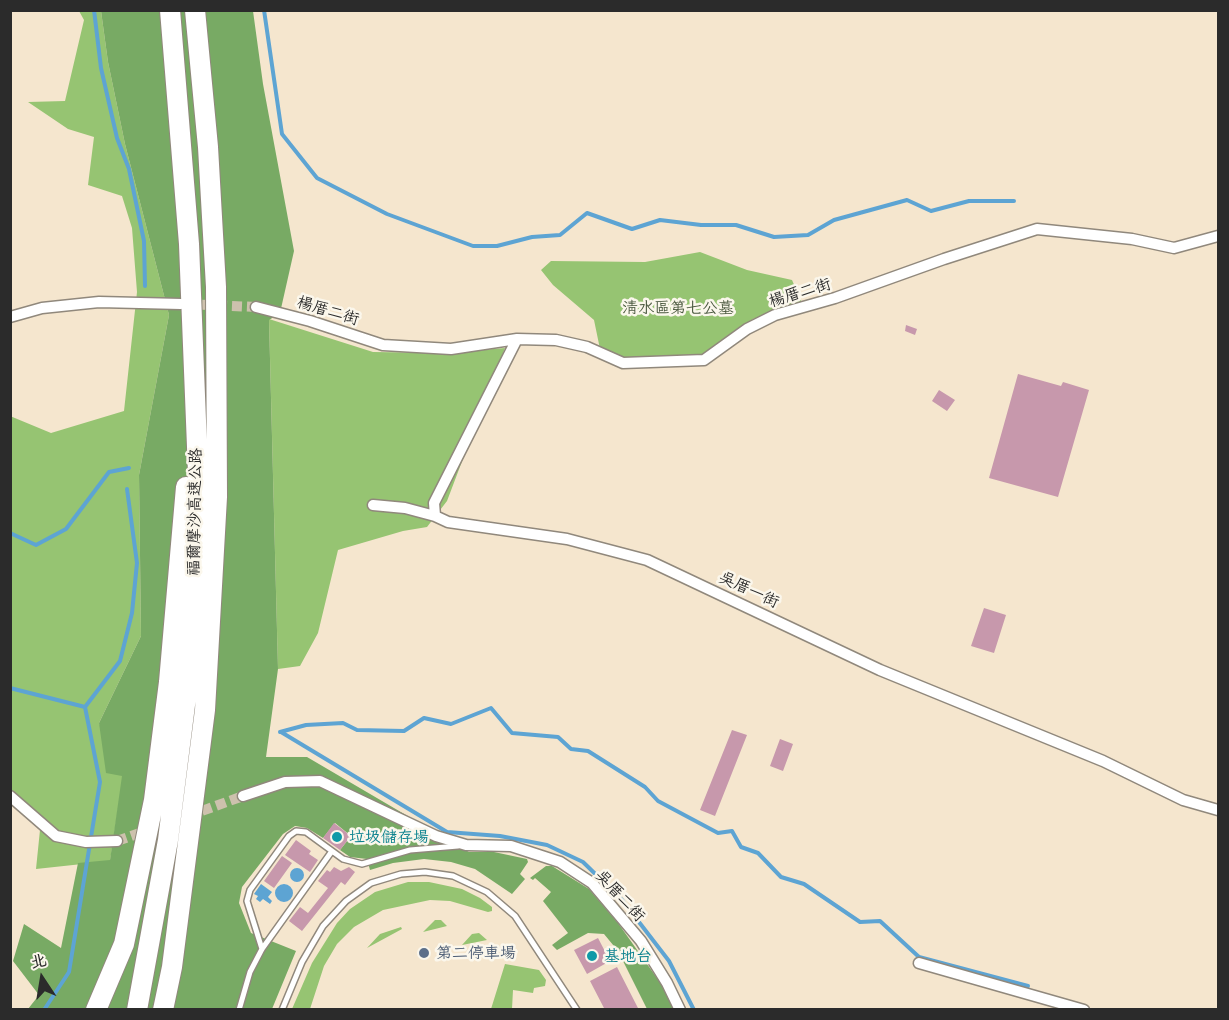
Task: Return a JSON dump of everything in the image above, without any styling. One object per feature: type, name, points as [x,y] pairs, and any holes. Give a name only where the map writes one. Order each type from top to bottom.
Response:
[{"type":"highway","name":"福爾摩沙高速公路","points":[[137,1010],[168,840],[188,681],[199,497],[189,244],[170,10]]},
{"type":"highway","name":"福爾摩沙高速公路","points":[[163,1010],[172,967],[205,710],[218,498],[216,286],[208,147],[195,10]]},
{"type":"highway","points":[[96,1010],[124,945],[154,800],[169,682],[188,469],[189,244]]},
{"type":"street","name":"楊厝二街","points":[[256,307],[310,321],[383,345],[451,349],[518,339],[556,340],[587,347],[623,363],[704,360],[747,329],[775,315],[836,298],[944,259],[1037,229],[1132,239],[1174,248],[1218,236]]},
{"type":"street","points":[[10,317],[42,308],[99,302],[181,303]]},
{"type":"street","points":[[435,516],[434,503],[518,339]]},
{"type":"street","name":"吳厝一街","points":[[373,505],[405,508],[448,522],[567,539],[647,560],[880,670],[1103,761],[1183,800],[1218,810]]},
{"type":"street","name":"吳厝二街","points":[[243,796],[285,782],[320,782],[436,836],[466,845],[512,846],[560,862],[592,883],[641,941],[667,983],[680,1010]]},
{"type":"street","points":[[10,796],[56,836],[86,842],[117,841]]},
{"type":"street","points":[[919,963],[1084,1010]]},
{"type":"lane","points":[[262,949],[247,901],[250,890],[289,836],[297,831],[306,832],[343,859],[362,864],[410,850],[466,845]]},
{"type":"lane","points":[[239,1010],[250,972],[262,949],[332,851]]},
{"type":"lane","points":[[282,1010],[302,962],[323,926],[346,901],[371,883],[402,874],[424,872],[453,876],[487,892],[515,916],[577,1010]]},
{"type":"green space","points":[[79,11],[101,11],[108,62],[125,144],[169,315],[139,475],[141,636],[99,723],[123,776],[110,861],[36,869],[40,830],[11,803],[10,416],[51,433],[124,411],[137,292],[132,228],[122,196],[88,185],[94,137],[68,129],[28,102],[65,101],[84,20]]},
{"type":"green space","points":[[101,11],[253,11],[263,84],[294,251],[280,313],[269,320],[278,669],[266,757],[307,757],[469,852],[494,852],[527,859],[528,862],[520,874],[525,879],[512,894],[475,869],[451,862],[424,859],[393,863],[370,870],[367,859],[350,857],[340,850],[351,836],[335,823],[323,838],[307,828],[295,826],[283,834],[242,887],[239,903],[251,933],[296,951],[272,1009],[28,1009],[39,995],[13,961],[24,924],[61,948],[78,863],[110,860],[122,776],[106,773],[99,723],[141,636],[139,475],[169,315],[125,144],[108,62]]},
{"type":"green space","name":"清水區第七公墓","points":[[700,252],[747,270],[792,280],[802,303],[753,319],[698,358],[627,359],[600,349],[594,320],[553,285],[541,270],[551,261],[645,262]]},
{"type":"green space","points":[[269,319],[373,352],[447,353],[505,348],[447,501],[427,527],[403,531],[338,550],[318,633],[300,666],[278,669]]},
{"type":"green space","points":[[546,866],[552,866],[589,889],[618,923],[664,988],[673,1009],[647,1009],[618,951],[604,934],[588,933],[557,950],[552,945],[568,933],[543,901],[551,892],[535,878],[533,880],[530,878]]},
{"type":"green space","points":[[408,882],[429,882],[462,889],[480,898],[492,907],[492,911],[488,912],[450,901],[430,900],[383,910],[354,927],[337,944],[324,966],[310,1009],[292,1009],[312,963],[337,923],[350,909],[375,892]]},
{"type":"green space","points":[[435,920],[441,920],[447,926],[423,932]]},
{"type":"green space","points":[[401,927],[402,929],[367,948],[380,934]]},
{"type":"green space","points":[[479,933],[487,940],[462,945],[472,934]]},
{"type":"green space","points":[[505,964],[539,970],[546,980],[545,986],[534,988],[533,993],[513,990],[512,1009],[491,1009]]},
{"type":"water","points":[[297,868],[302,870],[304,875],[302,880],[297,882],[292,880],[290,875],[292,870]]},
{"type":"water","points":[[261,884],[272,892],[268,897],[272,901],[270,904],[263,899],[260,902],[256,899],[258,896],[254,894]]},
{"type":"water","points":[[284,884],[290,887],[293,893],[290,899],[284,902],[278,899],[275,893],[278,887]]},
{"type":"building","points":[[906,325],[917,329],[915,335],[905,331]]},
{"type":"building","points":[[1018,374],[1061,386],[1063,382],[1089,390],[1058,497],[989,478]]},
{"type":"building","points":[[939,390],[955,400],[947,411],[932,401]]},
{"type":"building","points":[[984,608],[1006,615],[994,653],[971,646]]},
{"type":"building","points":[[732,730],[747,735],[715,816],[700,810]]},
{"type":"building","points":[[780,739],[793,744],[783,771],[770,766]]},
{"type":"building","name":"垃圾儲存場","points":[[334,823],[351,836],[340,850],[323,838]]},
{"type":"building","points":[[296,840],[311,851],[309,854],[318,860],[310,872],[285,855]]},
{"type":"building","points":[[282,856],[292,863],[274,888],[264,881]]},
{"type":"building","points":[[334,867],[341,871],[349,867],[355,872],[345,885],[341,882],[302,931],[289,921],[300,907],[308,913],[328,888],[318,881],[327,870],[330,872]]},
{"type":"building","name":"基地台","points":[[598,938],[610,961],[587,974],[574,950]]},
{"type":"building","points":[[617,967],[639,1010],[605,1010],[590,981]]},
{"type":"waterway","points":[[94,10],[101,68],[117,138],[129,169],[144,241],[145,286]]},
{"type":"waterway","points":[[264,10],[282,134],[317,178],[387,214],[473,246],[497,246],[532,237],[560,235],[587,213],[632,229],[660,220],[701,225],[736,225],[774,237],[808,235],[834,220],[907,200],[931,211],[969,201],[1014,201]]},
{"type":"waterway","points":[[10,533],[36,545],[66,529],[109,472],[129,468]]},
{"type":"waterway","points":[[44,1010],[69,972],[100,782],[85,707],[120,661],[132,613],[137,563],[127,489]]},
{"type":"waterway","points":[[10,688],[85,707]]},
{"type":"waterway","points":[[280,732],[306,725],[343,723],[357,730],[404,731],[424,718],[451,724],[491,708],[512,733],[558,737],[571,749],[588,751],[645,787],[658,801],[718,833],[732,831],[741,847],[758,853],[781,877],[804,884],[860,922],[880,921],[919,957],[1028,986]]},
{"type":"waterway","points":[[281,732],[447,832],[500,836],[547,845],[583,862],[622,900],[669,961],[694,1010]]},
{"type":"tunnel","points":[[187,304],[256,307]]},
{"type":"tunnel","points":[[188,816],[243,796]]},
{"type":"tunnel","points":[[117,841],[174,821]]},
{"type":"place","name":"垃圾儲存場","points":[[337,837]]},
{"type":"place","name":"第二停車場","points":[[424,953]]},
{"type":"place","name":"基地台","points":[[592,956]]}]
